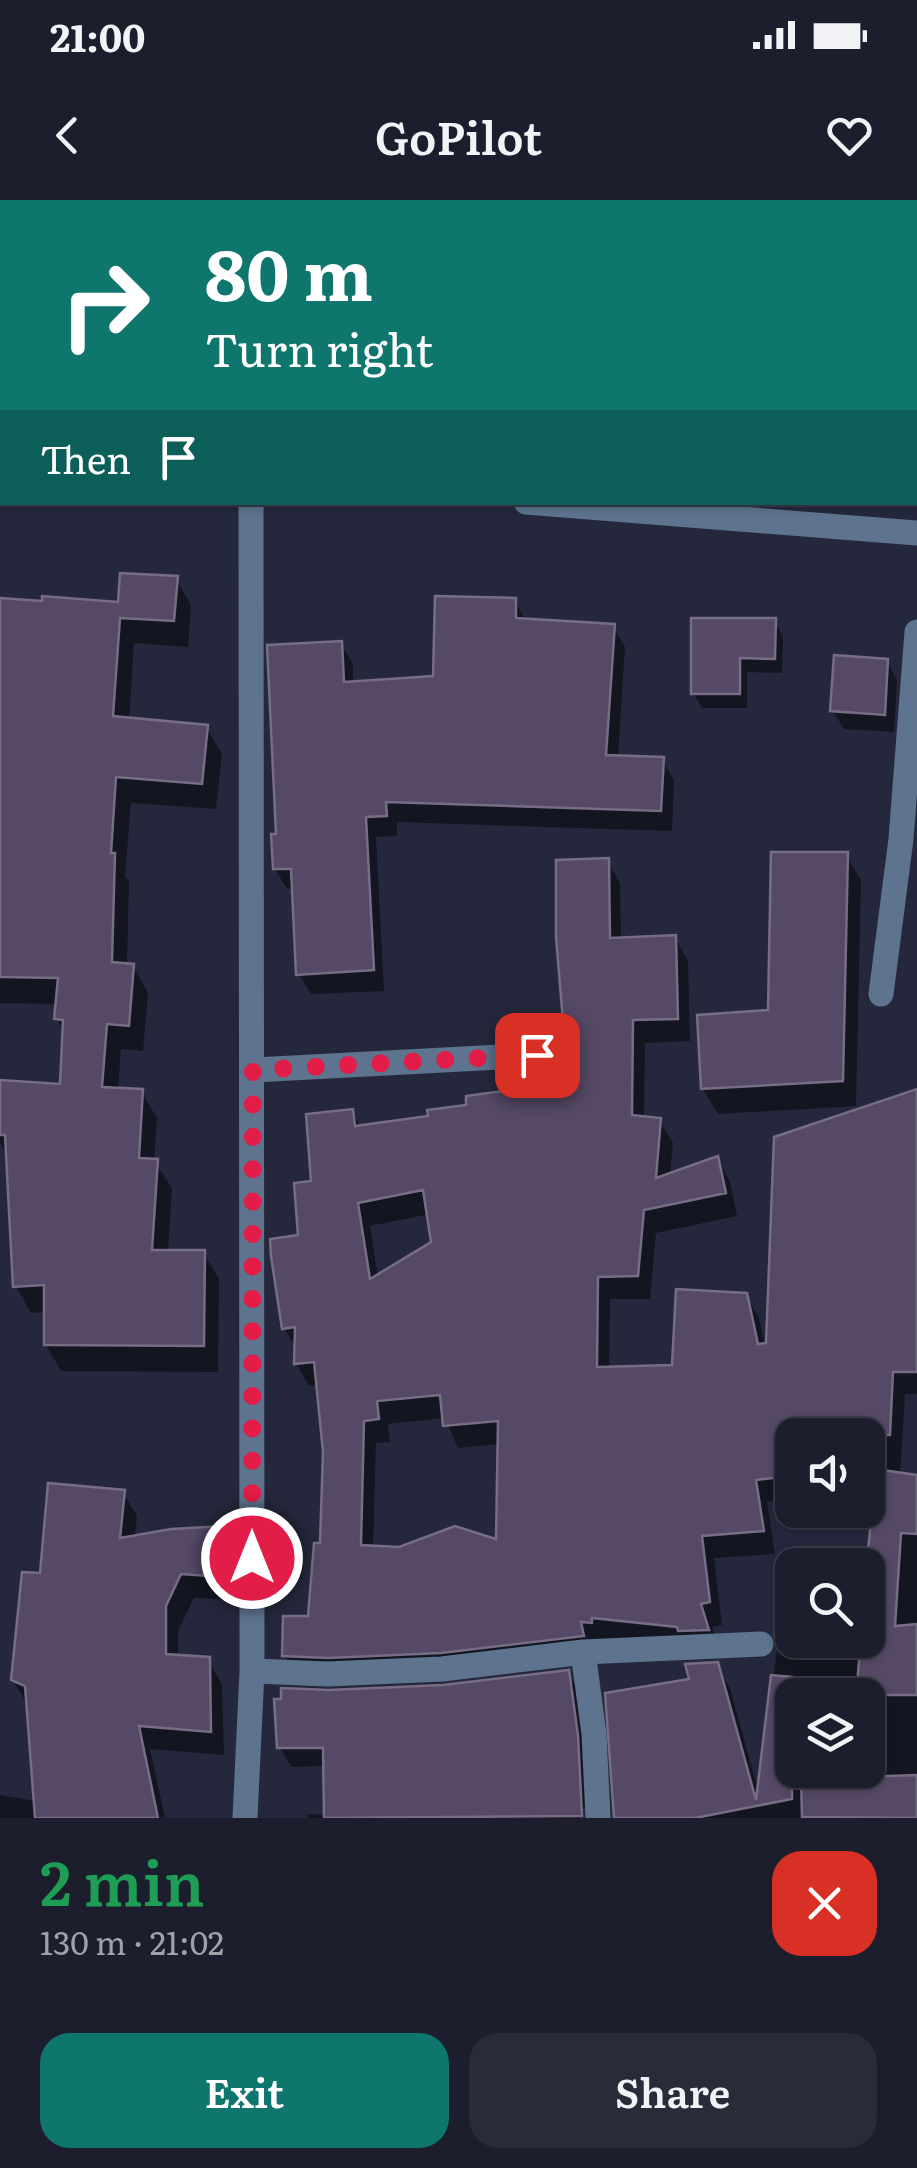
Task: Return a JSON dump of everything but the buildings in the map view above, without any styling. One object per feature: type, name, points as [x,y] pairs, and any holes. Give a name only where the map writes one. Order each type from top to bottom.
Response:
[{"type":"street","points":[[245,1818],[252,1671],[251,505]]},
{"type":"street","points":[[564,505],[917,533]]},
{"type":"street","points":[[881,994],[909,840],[917,632]]},
{"type":"street","points":[[253,1070],[537,1055]]},
{"type":"street","points":[[252,1671],[328,1674],[442,1669],[583,1652],[761,1644]]},
{"type":"street","points":[[583,1652],[594,1734],[598,1818]]},
{"type":"route","points":[[252,1558],[253,1070],[537,1055]]}]
